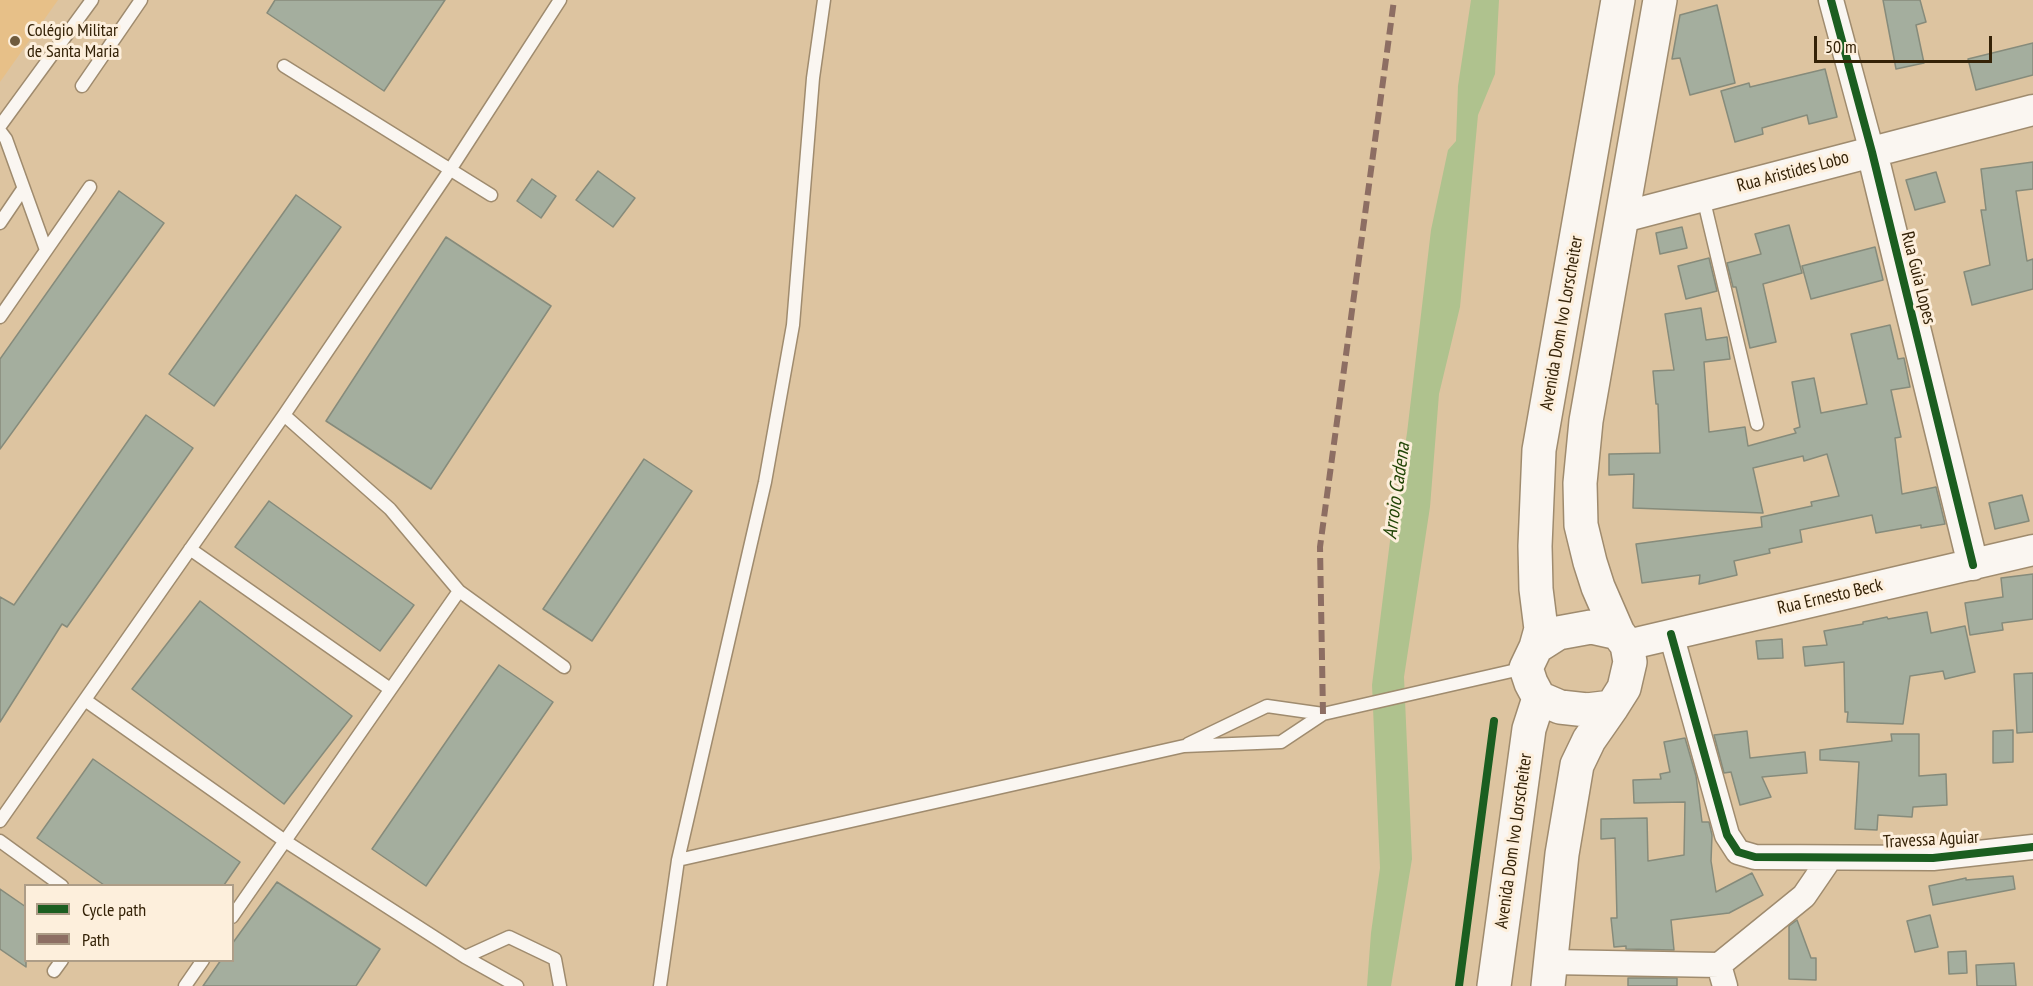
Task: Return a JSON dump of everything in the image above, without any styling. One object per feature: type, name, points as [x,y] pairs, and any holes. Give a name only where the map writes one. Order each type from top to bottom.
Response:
[{"type":"main road","name":"Avenida Dom Ivo Lorscheiter","points":[[1494,986],[1529,729],[1539,698],[1531,683],[1531,658],[1540,629],[1535,546],[1539,450],[1618,0]]},
{"type":"main road","points":[[1549,974],[1562,855],[1577,765],[1589,740],[1624,688],[1630,662],[1623,639],[1598,588],[1590,562],[1581,525],[1580,483],[1586,421],[1659,0]]},
{"type":"main road","points":[[1531,658],[1558,633],[1591,627],[1623,639]]},
{"type":"main road","points":[[1539,698],[1560,707],[1587,710],[1612,707]]},
{"type":"street","name":"Rua Guia Lopes","points":[[1831,0],[1872,152],[1973,564]]},
{"type":"street","name":"Rua Aristides Lobo","points":[[1623,217],[2033,110]]},
{"type":"street","name":"Rua Ernesto Beck","points":[[1623,639],[1671,634],[2033,550]]},
{"type":"street","name":"Travessa Aguiar","points":[[1671,634],[1727,835],[1738,852],[1755,857],[1934,858],[2033,847]]},
{"type":"street","points":[[1549,974],[1722,975],[1804,896],[1830,858]]},
{"type":"lane","points":[[0,126],[92,0]]},
{"type":"lane","points":[[82,86],[141,0]]},
{"type":"lane","points":[[0,821],[284,415],[450,170],[560,0]]},
{"type":"lane","points":[[660,986],[678,860],[765,482],[793,325],[813,78],[824,0]]},
{"type":"lane","points":[[284,66],[491,195]]},
{"type":"lane","points":[[2,139],[46,250]]},
{"type":"lane","points":[[0,317],[90,187]]},
{"type":"lane","points":[[0,223],[23,189]]},
{"type":"lane","points":[[1703,196],[1757,424]]},
{"type":"lane","points":[[284,415],[390,509],[459,591],[564,667]]},
{"type":"lane","points":[[190,549],[390,689]]},
{"type":"lane","points":[[234,914],[459,591]]},
{"type":"lane","points":[[1184,746],[1267,706],[1323,714],[1457,684],[1531,658]]},
{"type":"lane","points":[[85,700],[285,841],[465,957],[517,986]]},
{"type":"lane","points":[[678,860],[1184,746],[1281,742],[1323,714]]},
{"type":"lane","points":[[0,841],[61,884]]},
{"type":"lane","points":[[465,957],[509,937],[555,959],[560,986]]},
{"type":"lane","points":[[54,971],[61,962]]},
{"type":"lane","points":[[185,986],[202,962]]},
{"type":"shaded area","name":"Colégio Militar de Santa Maria","points":[[0,0],[58,0],[0,82]]},
{"type":"shaded area","name":"Arroio Cadena","points":[[1471,0],[1499,0],[1495,74],[1478,115],[1460,307],[1439,394],[1430,507],[1404,677],[1412,859],[1391,986],[1367,986],[1371,933],[1380,868],[1372,685],[1391,533],[1407,433],[1431,230],[1448,150],[1456,141],[1458,86]]},
{"type":"building","points":[[275,0],[445,0],[384,91],[267,13]]},
{"type":"building","points":[[1883,0],[1920,0],[1926,22],[1916,25],[1924,63],[1896,69]]},
{"type":"building","points":[[1717,5],[1735,83],[1690,95],[1680,58],[1672,59],[1680,15]]},
{"type":"building","points":[[2033,43],[2033,75],[1976,90],[1968,59]]},
{"type":"building","points":[[1825,69],[1837,117],[1809,124],[1807,115],[1762,128],[1763,134],[1735,142],[1721,91],[1749,83],[1750,87]]},
{"type":"building","points":[[2033,162],[2033,189],[2016,191],[2027,261],[2033,259],[2033,289],[1972,305],[1964,272],[1990,265],[1981,210],[1986,210],[1981,169]]},
{"type":"building","points":[[598,171],[635,198],[613,227],[576,200]]},
{"type":"building","points":[[1936,172],[1945,202],[1915,210],[1906,180]]},
{"type":"building","points":[[532,179],[556,196],[541,218],[517,201]]},
{"type":"building","points":[[119,191],[164,223],[0,449],[0,359]]},
{"type":"building","points":[[296,195],[341,227],[214,406],[169,374]]},
{"type":"building","points":[[1789,225],[1802,273],[1763,284],[1776,342],[1750,348],[1736,287],[1733,287],[1727,263],[1761,254],[1755,234]]},
{"type":"building","points":[[1682,227],[1687,248],[1660,254],[1656,233]]},
{"type":"building","points":[[446,237],[551,306],[431,489],[326,421]]},
{"type":"building","points":[[1875,247],[1883,280],[1811,299],[1802,266]]},
{"type":"building","points":[[1709,258],[1717,291],[1686,299],[1678,266]]},
{"type":"building","points":[[1701,308],[1706,340],[1727,337],[1730,359],[1704,362],[1709,432],[1745,427],[1748,446],[1796,433],[1794,429],[1800,427],[1792,382],[1814,378],[1821,413],[1867,404],[1851,334],[1890,325],[1898,359],[1904,358],[1910,387],[1891,390],[1901,437],[1895,438],[1902,494],[1936,487],[1945,524],[1921,528],[1921,525],[1876,533],[1872,515],[1800,530],[1802,542],[1769,549],[1770,553],[1734,561],[1737,575],[1699,584],[1700,575],[1642,583],[1636,544],[1762,527],[1761,517],[1812,506],[1811,502],[1839,496],[1827,454],[1804,461],[1803,456],[1753,468],[1763,513],[1633,508],[1634,474],[1609,475],[1609,454],[1660,453],[1658,404],[1656,404],[1653,371],[1674,370],[1665,314]]},
{"type":"building","points":[[146,415],[193,448],[67,627],[62,624],[0,722],[0,597],[14,605]]},
{"type":"building","points":[[644,459],[692,491],[592,641],[543,609]]},
{"type":"building","points":[[2022,495],[2029,521],[1995,529],[1989,503]]},
{"type":"building","points":[[269,501],[414,605],[380,651],[235,547]]},
{"type":"building","points":[[2033,574],[2033,619],[2002,623],[2003,630],[1970,635],[1965,603],[2003,597],[2001,578]]},
{"type":"building","points":[[200,601],[352,716],[284,804],[132,689]]},
{"type":"building","points":[[1927,612],[1931,633],[1965,626],[1975,672],[1945,679],[1943,671],[1910,676],[1903,724],[1847,722],[1844,662],[1805,666],[1803,647],[1827,645],[1824,631],[1887,617],[1888,619]]},
{"type":"building","points":[[1782,639],[1783,658],[1758,659],[1756,641]]},
{"type":"building","points":[[499,665],[553,702],[426,886],[372,849]]},
{"type":"building","points":[[2033,673],[2033,732],[2017,733],[2014,674]]},
{"type":"building","points":[[2013,730],[2013,762],[1993,763],[1993,731]]},
{"type":"building","points":[[1747,731],[1750,758],[1805,752],[1807,773],[1762,777],[1771,797],[1740,805],[1731,772],[1724,773],[1714,735]]},
{"type":"building","points":[[1891,734],[1919,734],[1919,776],[1946,774],[1947,805],[1913,807],[1912,817],[1878,815],[1877,830],[1855,829],[1859,762],[1820,760],[1820,750],[1892,741]]},
{"type":"building","points":[[1685,738],[1696,776],[1702,822],[1709,822],[1712,835],[1711,861],[1716,892],[1752,873],[1763,895],[1729,913],[1671,920],[1674,950],[1614,947],[1611,918],[1617,918],[1615,838],[1601,839],[1601,819],[1647,818],[1648,861],[1684,855],[1685,802],[1634,803],[1633,780],[1661,779],[1660,774],[1670,772],[1664,742]]},
{"type":"building","points":[[93,759],[240,862],[225,884],[103,884],[37,838]]},
{"type":"building","points":[[2013,876],[2015,889],[1933,905],[1929,886],[1966,878],[1966,880]]},
{"type":"building","points":[[277,882],[380,949],[356,986],[203,986],[220,962],[234,962],[234,941]]},
{"type":"building","points":[[0,889],[24,906],[24,962],[26,962],[26,967],[0,949]]},
{"type":"building","points":[[1930,915],[1938,947],[1915,952],[1907,921]]},
{"type":"building","points":[[1797,920],[1811,958],[1816,958],[1816,980],[1789,979],[1789,926]]},
{"type":"building","points":[[1966,951],[1967,973],[1949,974],[1948,952]]},
{"type":"building","points":[[2014,963],[2016,986],[1977,986],[1976,965]]},
{"type":"building","points":[[1628,978],[1677,978],[1677,986],[1628,986]]},
{"type":"marked path","points":[[1323,714],[1320,547],[1394,0]]},
{"type":"cycle path","points":[[1831,0],[1872,152],[1973,565]]},
{"type":"cycle path","points":[[1671,634],[1727,835],[1738,852],[1755,857],[1933,858],[2033,847]]},
{"type":"cycle path","points":[[1459,986],[1494,721]]},
{"type":"place","name":"Colégio Militar de Santa Maria","points":[[15,41]]}]
